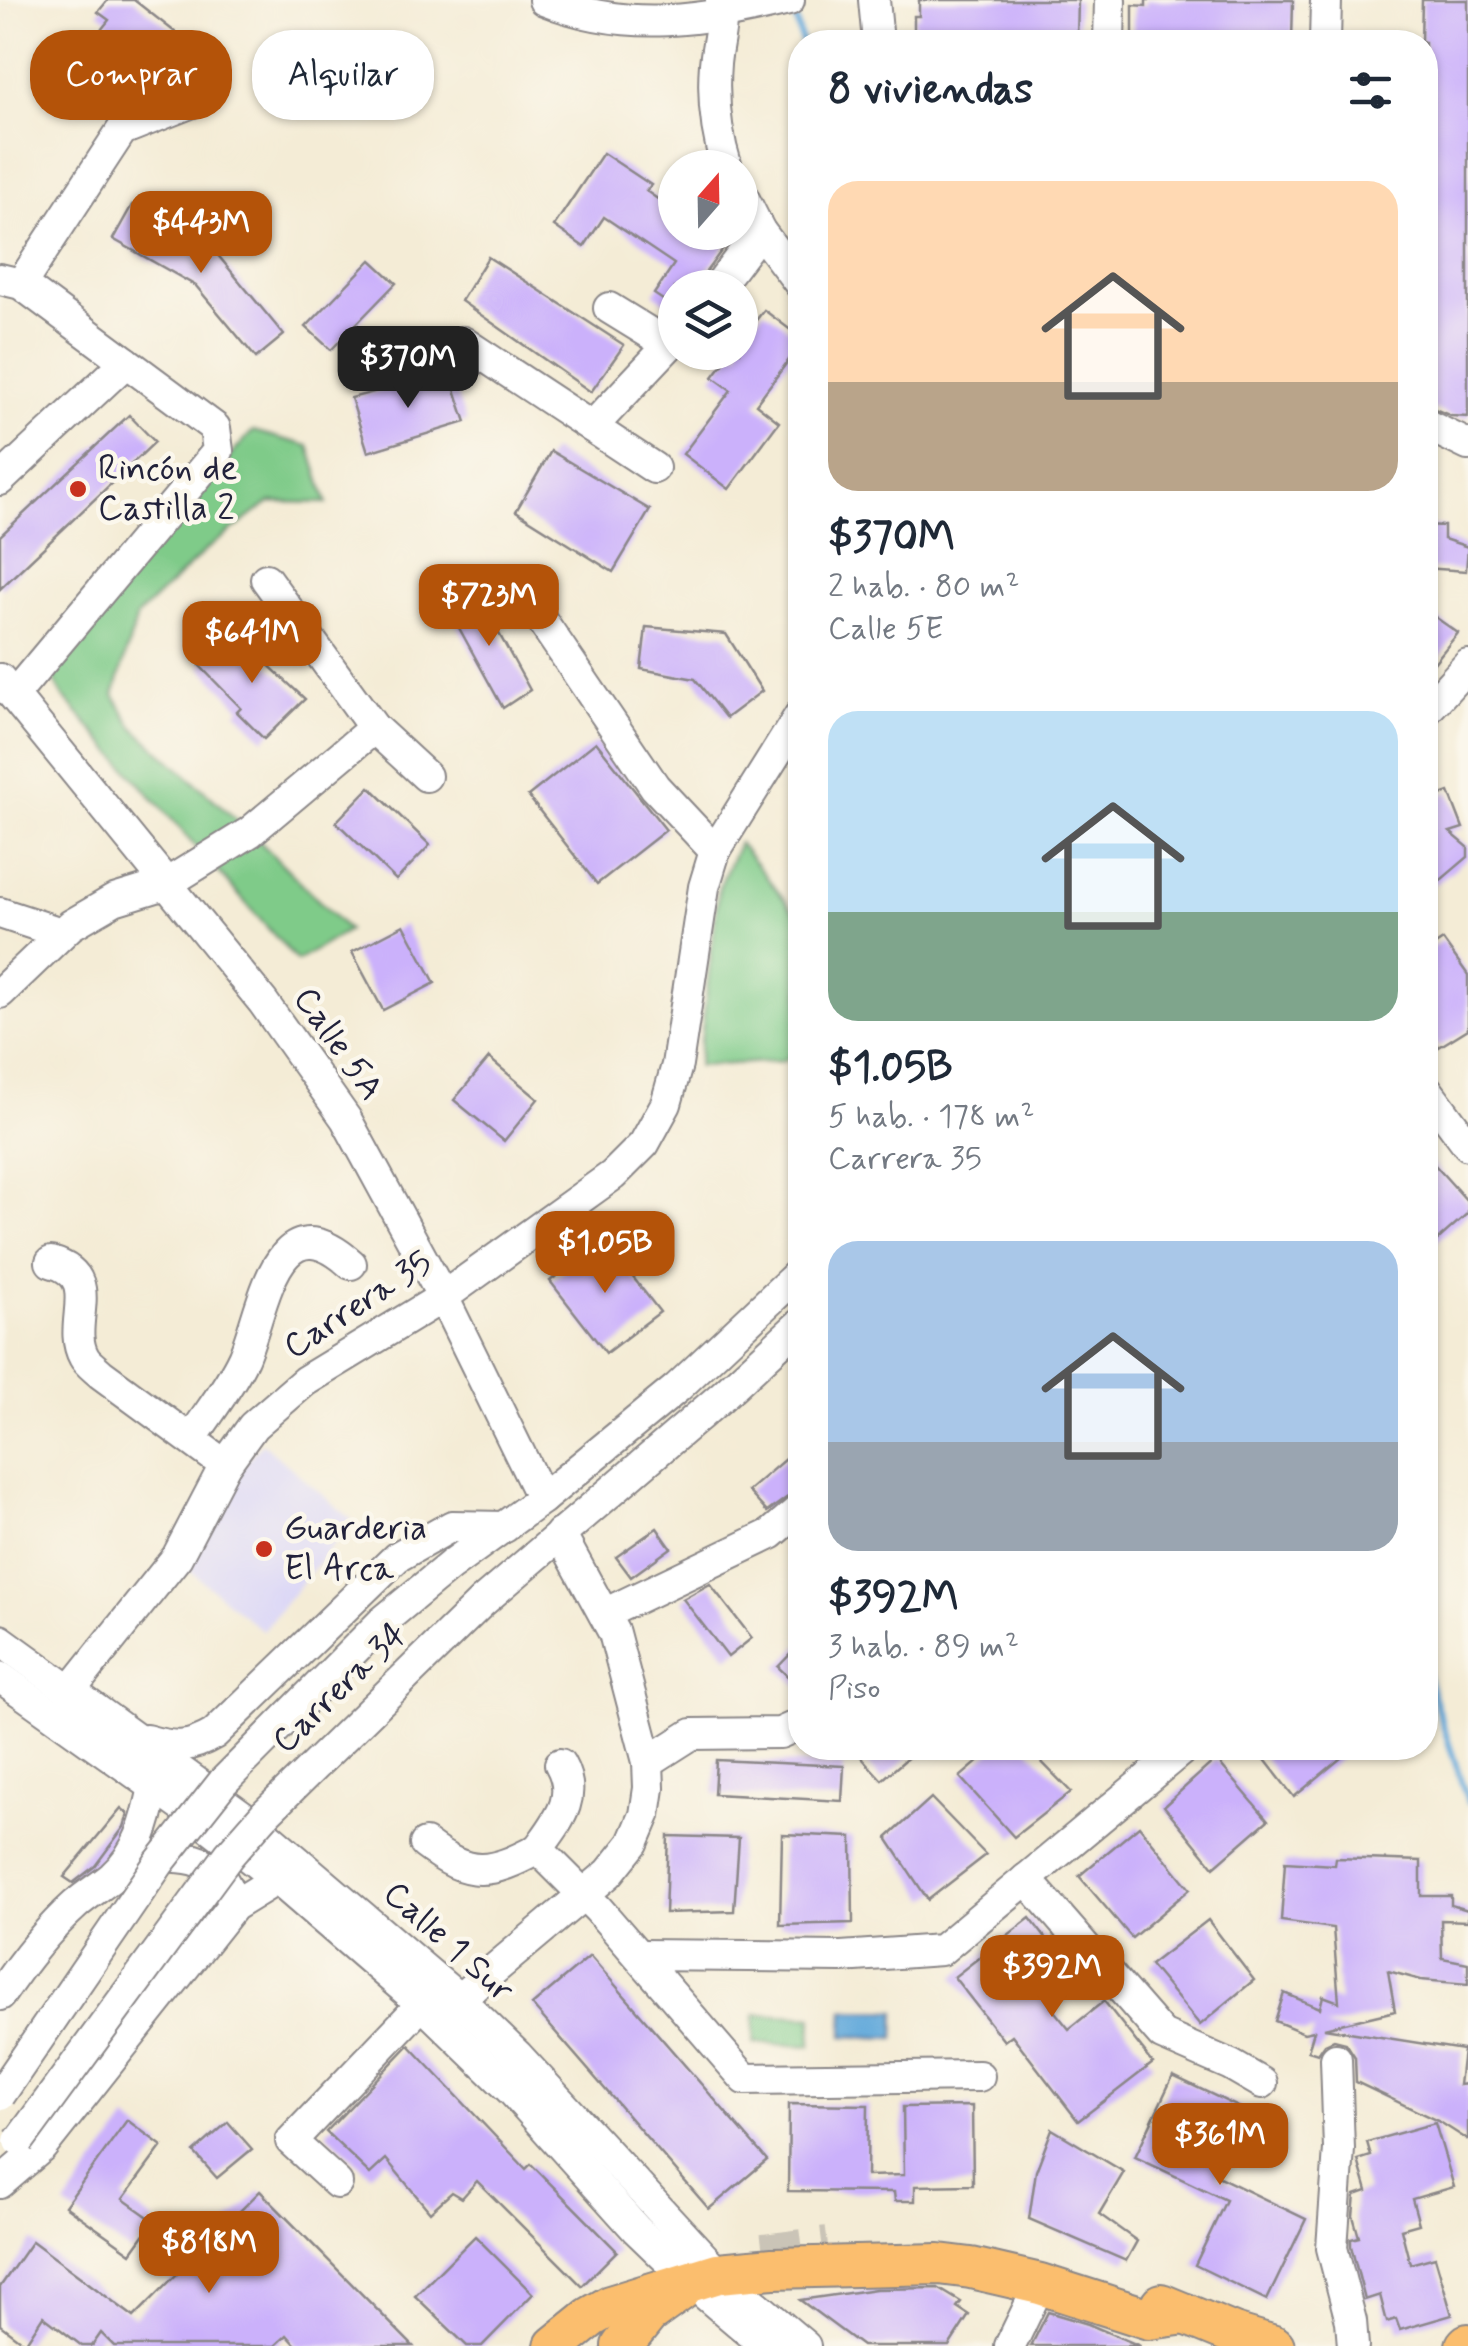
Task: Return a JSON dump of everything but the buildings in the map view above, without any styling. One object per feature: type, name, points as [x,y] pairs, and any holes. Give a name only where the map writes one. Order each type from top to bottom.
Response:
[{"type":"main road","points":[[828,2246],[936,2242],[1006,2249],[1048,2259],[1234,2334],[1274,2346]]},
{"type":"main road","points":[[555,2346],[590,2316],[610,2306],[705,2278],[772,2268],[940,2264],[993,2270],[1149,2319],[1186,2314]]},
{"type":"main road","points":[[622,2346],[648,2314],[705,2278]]},
{"type":"street","points":[[544,0],[610,19],[668,22],[722,8],[790,0]]},
{"type":"street","points":[[874,0],[877,30]]},
{"type":"street","points":[[1109,30],[1110,0]]},
{"type":"street","points":[[1325,30],[1326,0]]},
{"type":"street","points":[[722,8],[713,100],[722,150]]},
{"type":"street","points":[[4,686],[218,451],[215,428],[10,282],[122,130],[147,120]]},
{"type":"street","points":[[758,227],[788,268]]},
{"type":"street","points":[[731,270],[760,231]]},
{"type":"street","points":[[609,308],[658,334]]},
{"type":"street","points":[[464,342],[654,468]]},
{"type":"street","points":[[592,428],[658,357]]},
{"type":"street","points":[[0,480],[126,362]]},
{"type":"street","points":[[1438,430],[1468,445]]},
{"type":"street","points":[[266,579],[374,728],[426,776]]},
{"type":"street","points":[[525,596],[655,788],[715,852]]},
{"type":"street","points":[[1438,698],[1468,666]]},
{"type":"street","name":"Calle 5A","points":[[4,686],[263,1002],[346,1119],[443,1297],[542,1499]]},
{"type":"street","points":[[0,994],[61,933],[114,900],[166,884],[250,832],[374,728]]},
{"type":"street","name":"Carrera 35","points":[[70,1690],[176,1556],[225,1464],[253,1426],[305,1381],[443,1297],[613,1174],[644,1144],[666,1104],[677,1065],[704,887],[715,852],[788,734]]},
{"type":"street","points":[[0,912],[61,933]]},
{"type":"street","points":[[1438,1105],[1468,1145]]},
{"type":"street","points":[[192,1438],[240,1364],[268,1280],[281,1256],[297,1246],[321,1244],[351,1264]]},
{"type":"street","points":[[51,1262],[66,1266],[77,1278],[81,1298],[79,1336],[84,1356],[101,1374],[225,1464]]},
{"type":"street","name":"Carrera 34","points":[[0,2095],[159,1863],[223,1782],[383,1621],[542,1499],[676,1388],[788,1283]]},
{"type":"street","name":"Carrera 34","points":[[0,2169],[229,1855],[265,1814],[482,1602],[788,1335]]},
{"type":"street","points":[[604,1614],[771,1534],[788,1519]]},
{"type":"street","points":[[136,1737],[180,1748],[198,1744],[214,1734],[397,1557],[452,1526],[504,1527]]},
{"type":"street","points":[[459,1999],[610,1873],[633,1844],[645,1815],[648,1762],[614,1633],[560,1534]]},
{"type":"street","name":"Calle 1 Sur","points":[[0,1640],[300,1861],[459,1999],[517,2055],[766,2346]]},
{"type":"street","name":"Calle 1 Sur","points":[[0,1677],[277,1879],[422,2004],[513,2092],[636,2229],[805,2346]]},
{"type":"street","points":[[648,1762],[692,1734],[780,1733],[788,1729]]},
{"type":"street","points":[[640,1956],[841,1957],[941,1950],[1170,1760]]},
{"type":"street","points":[[425,1844],[467,1870],[490,1870],[538,1849],[566,1809],[567,1777],[560,1764]]},
{"type":"street","points":[[0,1995],[31,1948],[129,1858],[142,1835],[154,1787]]},
{"type":"street","points":[[538,1849],[640,1956],[744,2079],[980,2076]]},
{"type":"street","points":[[129,1858],[174,1856],[208,1862],[221,1875],[233,1906]]},
{"type":"street","points":[[0,2182],[42,2148],[233,1906],[277,1879]]},
{"type":"street","points":[[1026,1879],[1162,2035],[1262,2083]]},
{"type":"street","points":[[337,2183],[291,2141],[422,2004]]},
{"type":"street","points":[[1336,2059],[1339,2149],[1332,2248],[1351,2321],[1353,2346]]},
{"type":"street","points":[[1010,2346],[1040,2284]]},
{"type":"shaded area","name":"Guarderia El Arca","points":[[262,1443],[353,1521],[262,1631],[185,1566],[210,1532],[229,1481]]},
{"type":"green space","points":[[253,431],[309,446],[327,503],[270,502],[206,550],[137,616],[114,695],[133,727],[250,832],[348,930],[297,961],[61,694],[50,670],[87,614]]},
{"type":"green space","points":[[739,843],[788,904],[788,1057],[784,1061],[698,1066],[719,887]]},
{"type":"green space","points":[[755,2014],[812,2017],[811,2046],[754,2043]]},
{"type":"water","points":[[844,2010],[896,2011],[895,2038],[843,2036]]},
{"type":"waterway","points":[[793,10],[799,30]]},
{"type":"waterway","points":[[1438,1710],[1468,1802]]},
{"type":"tunnel","points":[[763,2254],[828,2246]]},
{"type":"place","name":"Rincón de Castilla 2","points":[[78,489]]},
{"type":"place","name":"Guarderia El Arca","points":[[264,1549]]}]
